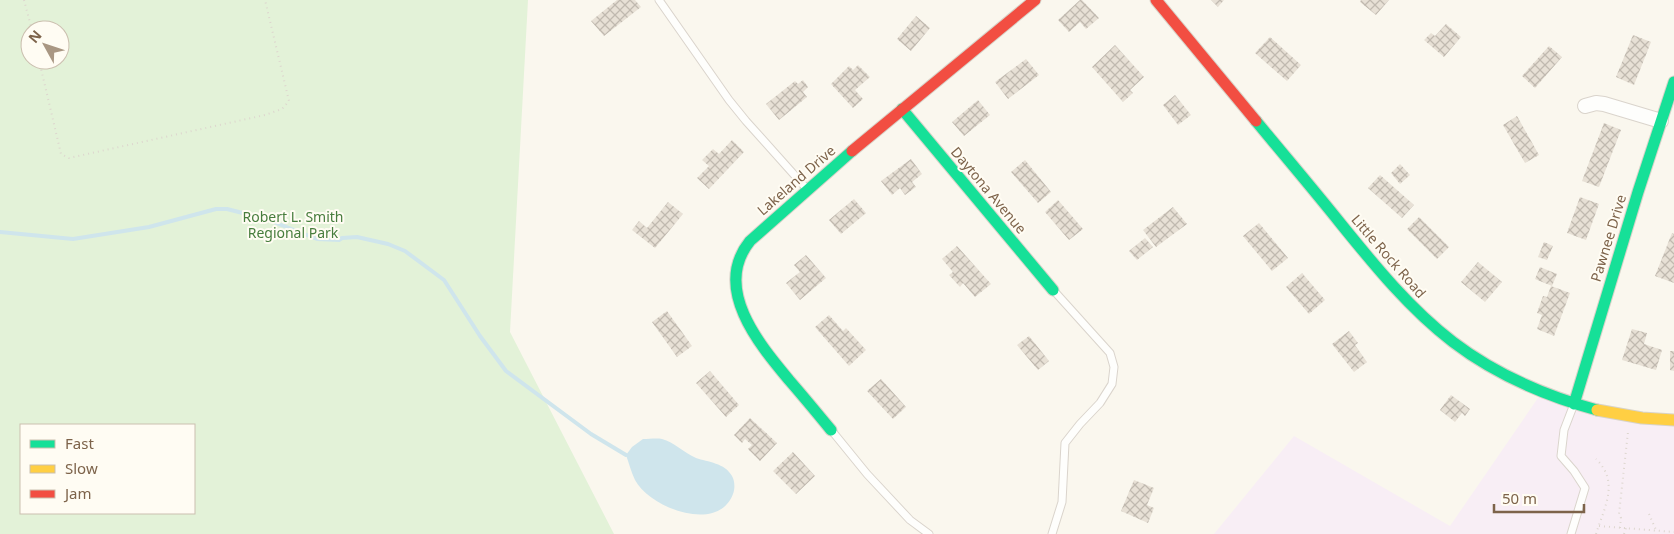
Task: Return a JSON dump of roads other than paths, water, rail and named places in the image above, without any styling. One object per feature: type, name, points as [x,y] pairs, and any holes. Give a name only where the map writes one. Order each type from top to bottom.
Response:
[{"type":"street","name":"Lakeland Drive","points":[[831,430],[773,360],[751,330],[740,309],[737,294],[738,266],[746,246],[760,231],[808,190],[1035,0]]},
{"type":"street","name":"Little Rock Road","points":[[1156,0],[1383,274],[1410,304],[1450,339],[1483,362],[1532,387],[1574,404],[1605,412],[1674,420]]},
{"type":"street","name":"Pawnee Drive","points":[[1574,404],[1638,192],[1674,82]]},
{"type":"street","points":[[1585,106],[1596,103],[1604,104],[1661,121]]},
{"type":"street","name":"Daytona Avenue","points":[[902,110],[1053,290]]},
{"type":"lane","points":[[659,0],[729,100],[808,190]]},
{"type":"lane","points":[[1052,534],[1062,502],[1065,443],[1100,403],[1112,384],[1114,367],[1110,353],[1053,290]]},
{"type":"lane","points":[[1570,534],[1585,488],[1561,456],[1564,430],[1574,404]]},
{"type":"lane","points":[[831,430],[867,474],[905,512],[910,520],[930,534]]},
{"type":"water","points":[[643,439],[666,440],[696,458],[725,468],[734,480],[734,490],[725,506],[713,513],[699,515],[669,507],[655,500],[635,480],[626,455],[632,447]]},
{"type":"waterway","points":[[0,232],[73,239],[149,227],[216,209],[227,209],[266,219],[317,239],[339,240],[357,237],[388,244],[405,251],[444,280],[480,336],[506,371],[591,434],[626,455]]},
{"type":"park label","name":"Robert L. Smith Regional Park","points":[[293,224]]}]
